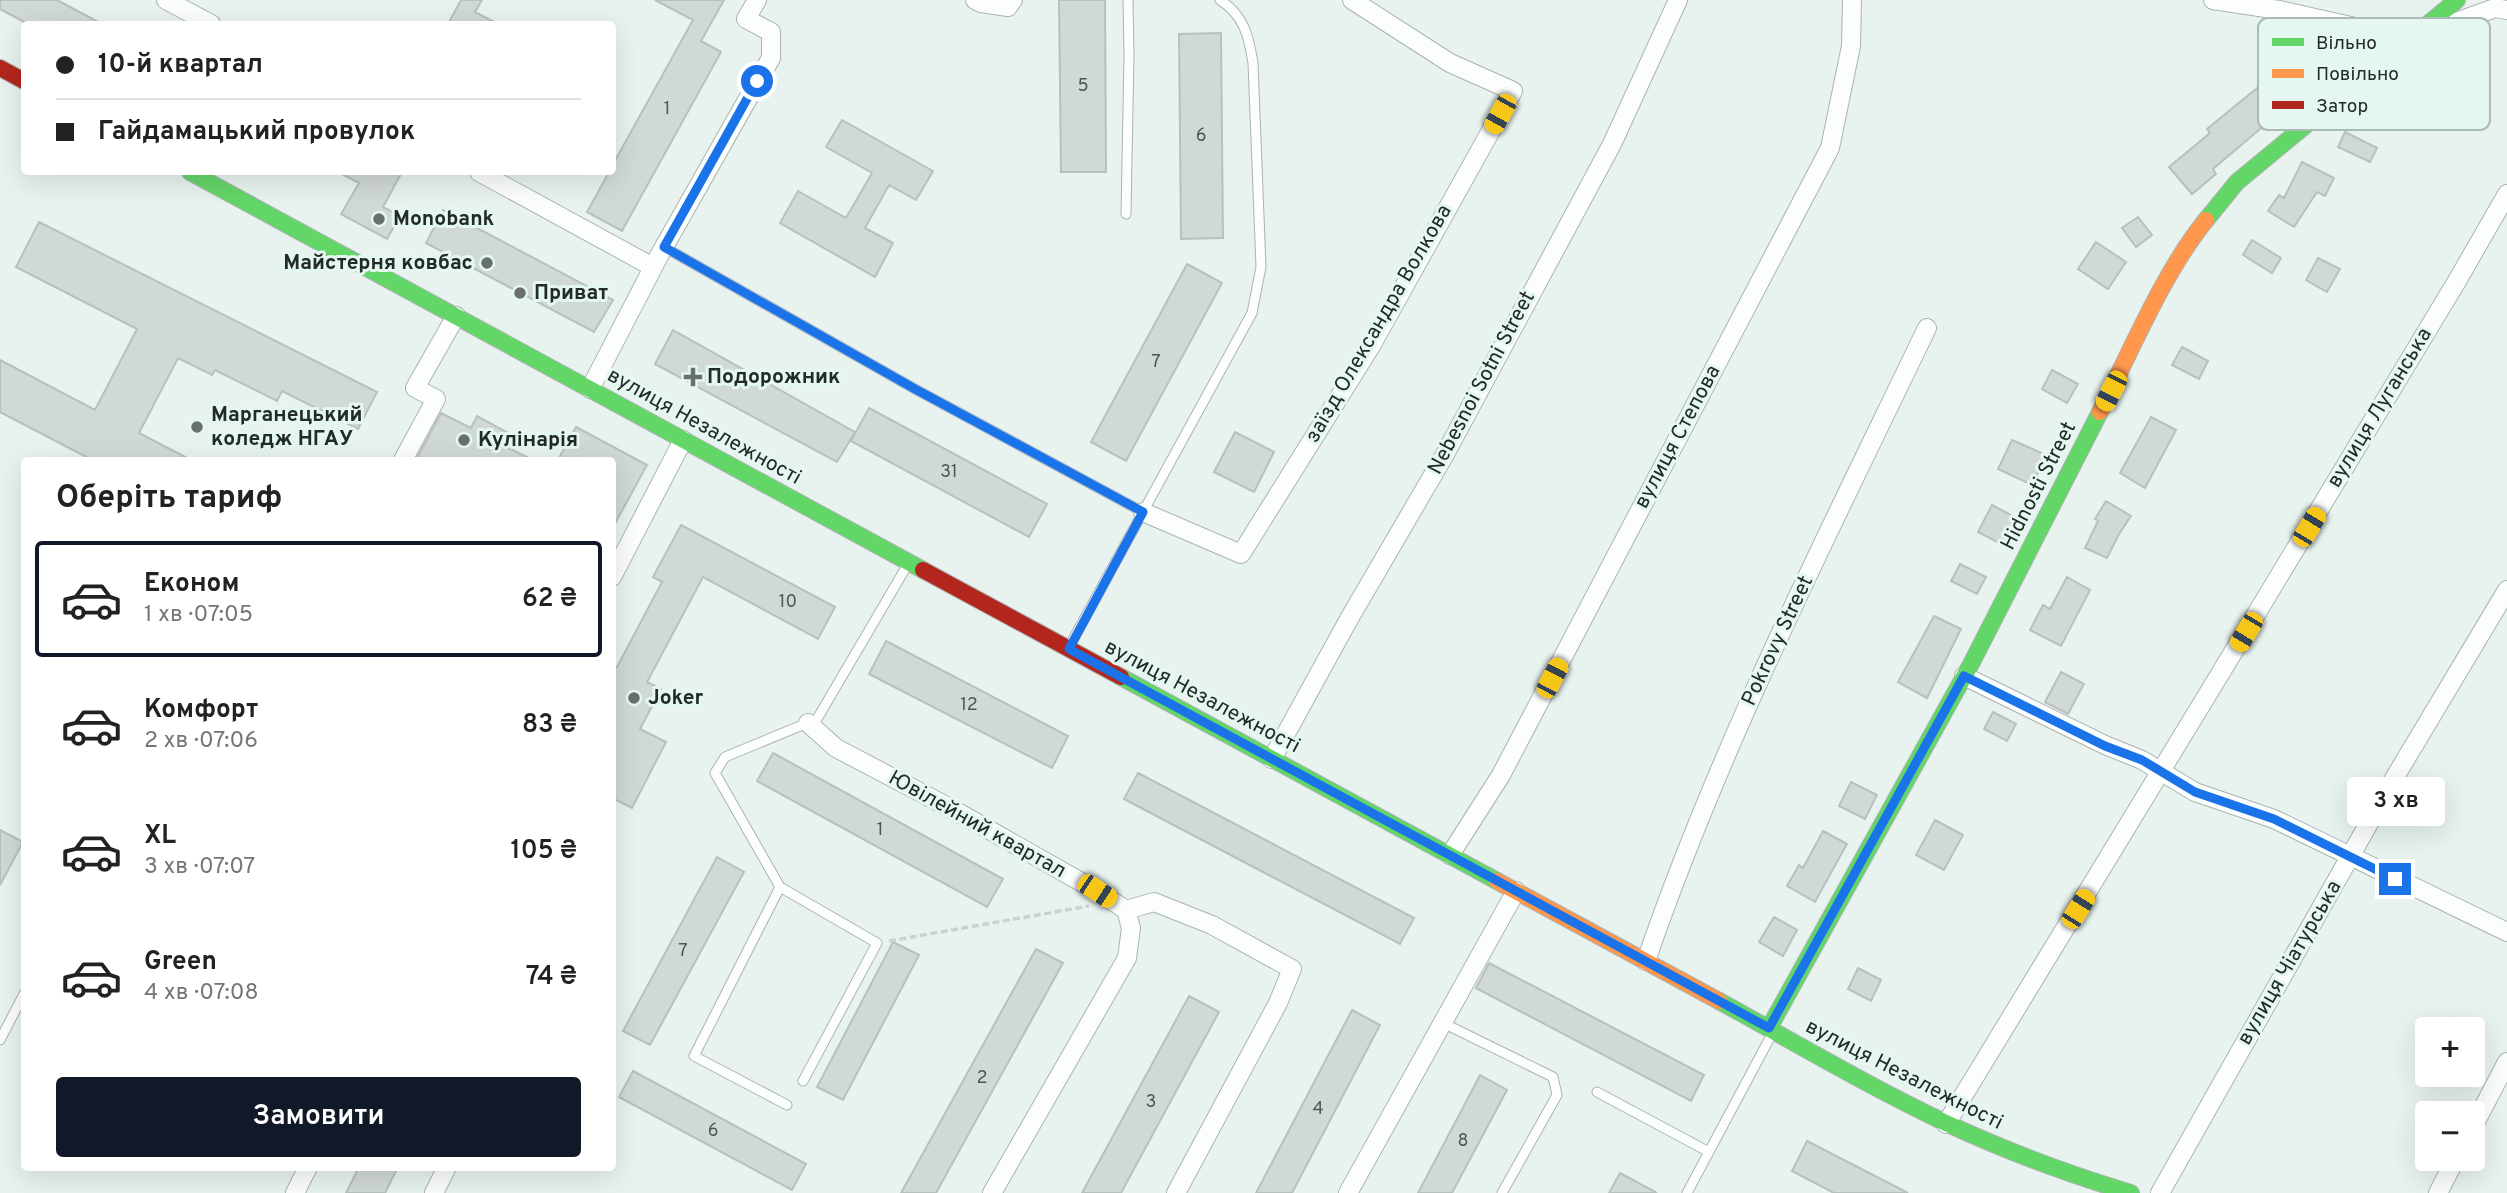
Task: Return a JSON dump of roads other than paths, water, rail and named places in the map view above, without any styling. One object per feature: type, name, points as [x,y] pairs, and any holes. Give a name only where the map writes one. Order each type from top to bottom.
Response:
[{"type":"main road","name":"Hidnosti Street","points":[[2435,18],[2457,0]]},
{"type":"main road","points":[[0,68],[21,79]]},
{"type":"main road","name":"Hidnosti Street","points":[[1771,1029],[1964,676],[2162,291],[2195,234],[2237,182],[2300,130]]},
{"type":"main road","name":"вулиця Незалежності","points":[[196,175],[1646,961],[1842,1070],[1946,1124],[2020,1156],[2131,1193]]},
{"type":"street","points":[[166,0],[205,21]]},
{"type":"street","points":[[590,389],[653,267],[771,58],[771,32],[746,19],[757,0]]},
{"type":"street","points":[[975,0],[1008,7],[1013,0]]},
{"type":"street","name":"заїзд Олександра Волкова","points":[[1143,512],[1241,554],[1371,346],[1513,91],[1450,64],[1352,0]]},
{"type":"street","name":"Nebesnoi Sotni Street","points":[[1272,759],[1349,619],[1444,456],[1612,144],[1678,0]]},
{"type":"street","name":"вулиця Степова","points":[[1450,855],[1502,775],[1829,148],[1851,46],[1852,0]]},
{"type":"street","points":[[2213,0],[2315,18]]},
{"type":"street","points":[[2467,18],[2495,8],[2507,10]]},
{"type":"street","points":[[484,175],[653,267]]},
{"type":"street","name":"вулиця Луганська","points":[[1946,1124],[2457,281],[2507,194]]},
{"type":"street","points":[[405,457],[436,398],[415,388],[456,316]]},
{"type":"street","name":"Pokrovy Street","points":[[1646,961],[1660,920],[1756,684],[1927,328]]},
{"type":"street","points":[[616,569],[683,440]]},
{"type":"street","name":"вулиця Чіатурська","points":[[2160,1193],[2350,856],[2507,590]]},
{"type":"street","points":[[1964,676],[2161,771],[2195,792],[2274,819],[2507,932]]},
{"type":"street","name":"Ювілейний квартал","points":[[808,723],[836,748],[954,810],[1119,905]]},
{"type":"street","points":[[1348,1193],[1516,891]]},
{"type":"street","points":[[992,1193],[1126,958],[1131,928],[1119,905],[1154,902],[1212,925],[1292,969],[1278,1003],[1175,1193]]},
{"type":"street","points":[[2485,1104],[2507,1062]]},
{"type":"street","points":[[295,1193],[306,1171]]},
{"type":"street","points":[[434,1193],[445,1171]]},
{"type":"street","points":[[2438,1193],[2449,1171]]},
{"type":"lane","points":[[1126,214],[1128,0]]},
{"type":"lane","points":[[1069,649],[1252,313],[1261,267],[1254,63],[1248,33],[1233,8],[1220,0]]},
{"type":"lane","points":[[664,247],[915,389],[1143,512]]},
{"type":"lane","points":[[803,1080],[877,943],[780,887],[715,773],[724,757],[817,719],[909,562]]},
{"type":"lane","points":[[780,887],[694,1056],[787,1105]]},
{"type":"lane","points":[[0,1040],[21,1000]]},
{"type":"lane","points":[[1443,1023],[1553,1077],[1557,1095],[1502,1193]]},
{"type":"lane","points":[[1687,1193],[1771,1029]]},
{"type":"lane","points":[[1597,1092],[1709,1152]]},
{"type":"place","name":"Monobank","points":[[379,219]]},
{"type":"place","name":"Майстерня ковбас","points":[[487,263]]},
{"type":"place","name":"Приват","points":[[520,293]]},
{"type":"place","name":"Подорожник","points":[[693,377]]},
{"type":"place","name":"Марганецький коледж НГАУ","points":[[197,427]]},
{"type":"place","name":"Кулінарія","points":[[464,440]]},
{"type":"place","name":"Joker","points":[[634,698]]}]
